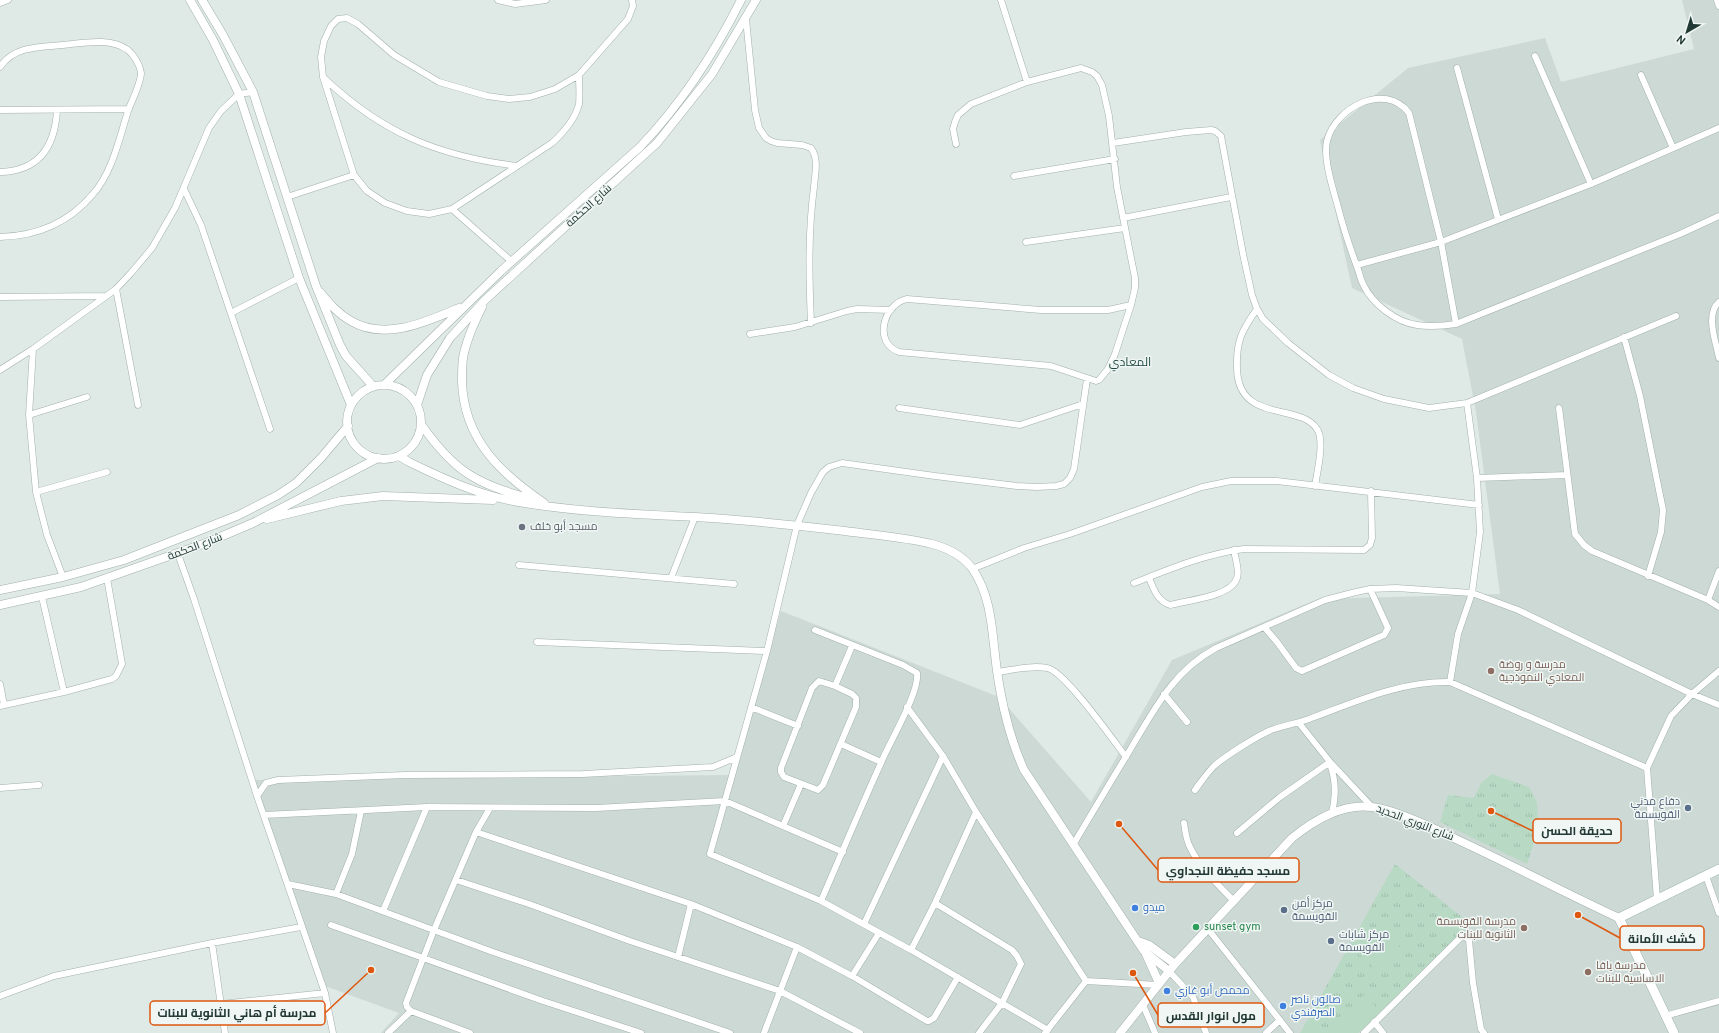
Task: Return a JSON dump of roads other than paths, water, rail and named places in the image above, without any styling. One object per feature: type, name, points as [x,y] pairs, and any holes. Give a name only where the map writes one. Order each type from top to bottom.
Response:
[{"type":"main road","points":[[1674,1033],[1619,918],[1719,869]]},
{"type":"street","points":[[0,3],[8,0]]},
{"type":"street","points":[[190,0],[213,40],[239,94],[299,278],[351,405]]},
{"type":"street","points":[[202,0],[223,35],[253,92],[316,286],[340,346],[346,356],[373,386]]},
{"type":"street","points":[[498,0],[515,4],[546,0]]},
{"type":"street","points":[[579,75],[579,104],[574,118],[565,131],[552,144],[452,209],[429,214],[406,210],[385,203],[367,191],[354,175],[323,77],[321,57],[324,42],[331,26],[338,19],[347,18],[358,24],[394,55],[439,82],[487,96],[509,99],[530,97],[555,89],[579,75],[628,19],[633,6],[632,0]]},
{"type":"street","name":"شارع الحكمة","points":[[384,385],[511,261],[640,147],[656,130],[677,105],[709,58],[741,0]]},
{"type":"street","name":"شارع الحكمة","points":[[417,405],[427,374],[435,359],[450,338],[485,300],[657,143],[712,74],[756,0]]},
{"type":"street","points":[[1001,0],[1027,82]]},
{"type":"street","points":[[1717,0],[1719,6]]},
{"type":"street","points":[[746,19],[755,110],[759,128],[766,138],[771,141],[777,143],[802,145],[811,148],[816,158],[810,217],[809,272],[811,323]]},
{"type":"street","points":[[0,67],[5,60],[23,50],[99,42],[119,45],[129,51],[135,57],[141,73],[115,153],[94,194],[66,218],[52,226],[19,236],[0,237]]},
{"type":"street","points":[[1535,56],[1591,184]]},
{"type":"street","points":[[956,144],[953,129],[958,115],[972,104],[1027,82],[1081,68],[1092,72],[1097,76],[1102,85],[1109,116],[1123,218],[1135,278],[1135,288],[1131,305],[1115,354],[1110,365],[1098,381],[1092,381],[1062,369],[1044,365],[899,352],[889,346],[884,334],[885,322],[894,304],[901,300],[907,299],[1041,310],[1108,310],[1131,305]]},
{"type":"street","points":[[1456,68],[1498,219]]},
{"type":"street","points":[[1641,75],[1673,148]]},
{"type":"street","points":[[323,77],[344,97],[368,115],[398,133],[454,154],[484,162],[517,166]]},
{"type":"street","points":[[0,370],[33,349],[116,289],[152,248],[176,208],[209,128],[221,112],[239,94],[253,92]]},
{"type":"street","points":[[1456,324],[1440,242],[1409,113],[1402,105],[1394,100],[1380,98],[1365,100],[1347,112],[1336,124],[1327,141],[1327,159],[1336,201],[1345,234],[1357,265],[1362,284],[1367,292],[1381,307],[1394,316],[1415,325],[1428,326],[1456,324],[1652,245],[1719,216]]},
{"type":"street","points":[[0,110],[129,109]]},
{"type":"street","points":[[0,172],[15,171],[26,167],[43,155],[54,133],[57,110]]},
{"type":"street","points":[[1357,265],[1440,242],[1591,184],[1719,128]]},
{"type":"street","points":[[1113,143],[1186,132],[1215,131],[1221,136],[1231,197],[1252,295],[1263,319],[1288,343],[1329,375],[1353,388],[1384,399],[1417,406],[1439,408],[1467,403],[1676,316]]},
{"type":"street","points":[[1014,176],[1115,159]]},
{"type":"street","points":[[287,197],[354,175]]},
{"type":"street","points":[[184,189],[200,225],[270,429]]},
{"type":"street","points":[[1123,218],[1231,197]]},
{"type":"street","points":[[452,209],[511,261]]},
{"type":"street","points":[[1026,242],[1125,228]]},
{"type":"street","points":[[231,313],[299,278]]},
{"type":"street","points":[[316,286],[341,315],[358,325],[382,330],[406,327],[435,318],[464,306]]},
{"type":"street","points":[[116,289],[138,405]]},
{"type":"street","points":[[0,297],[107,296]]},
{"type":"street","points":[[485,300],[471,331],[463,358],[462,390],[464,404],[474,434],[488,454],[513,480],[544,503]]},
{"type":"street","points":[[1719,302],[1714,309],[1712,324],[1719,358]]},
{"type":"street","points":[[750,334],[811,323],[857,309],[891,310]]},
{"type":"street","points":[[1258,309],[1244,327],[1238,342],[1237,379],[1246,395],[1259,406],[1301,418],[1317,428],[1320,434],[1320,449],[1315,486]]},
{"type":"street","points":[[1624,337],[1640,396],[1663,510],[1661,532],[1648,576]]},
{"type":"street","points":[[33,349],[29,415],[36,492],[47,535],[63,577]]},
{"type":"street","points":[[1086,981],[1046,1031],[958,977],[821,901],[710,854],[767,652],[796,525],[823,472],[835,464],[856,464],[1017,486],[1051,487],[1064,484],[1070,478],[1074,468],[1080,438],[1087,379]]},
{"type":"street","points":[[422,424],[415,444],[405,453],[392,458],[378,458],[360,450],[352,439],[348,426],[351,405],[359,394],[373,386],[384,385],[398,387],[409,394],[417,405],[422,424],[448,459],[474,478],[505,492],[557,507]]},
{"type":"street","points":[[29,415],[86,397]]},
{"type":"street","points":[[1450,682],[1458,634],[1472,593],[1480,532],[1477,478],[1467,403]]},
{"type":"street","points":[[899,408],[1020,425],[1083,404]]},
{"type":"street","points":[[1559,408],[1575,534],[1580,541],[1592,551],[1648,576],[1708,600],[1719,607]]},
{"type":"street","name":"شارع الحكمة","points":[[0,590],[63,577],[124,560],[176,541],[239,515],[278,495],[296,483],[309,471],[348,426]]},
{"type":"street","points":[[399,456],[409,462],[473,490],[514,501]]},
{"type":"street","name":"شارع الحكمة","points":[[0,605],[42,597],[81,587],[178,554],[253,523],[378,458]]},
{"type":"street","points":[[36,492],[107,472]]},
{"type":"street","points":[[1477,478],[1567,475]]},
{"type":"street","points":[[972,569],[1024,548],[1213,484],[1230,481],[1277,481],[1479,505]]},
{"type":"street","points":[[1134,583],[1194,560],[1234,550],[1364,550],[1370,545],[1372,538],[1371,491]]},
{"type":"street","points":[[253,523],[311,507],[341,501],[383,496],[514,501],[604,512],[796,525],[900,538],[931,544],[956,554],[967,562],[972,569],[983,587],[989,603],[997,672],[1006,722],[1016,753],[1024,770],[1138,941],[1144,951],[1158,984],[1086,981]]},
{"type":"street","points":[[671,578],[695,518]]},
{"type":"street","points":[[1149,578],[1159,598],[1163,603],[1170,605],[1224,592],[1232,587],[1238,577],[1234,550]]},
{"type":"street","points":[[178,554],[197,607],[257,796],[325,993],[333,1033]]},
{"type":"street","points":[[519,565],[734,584]]},
{"type":"street","points":[[1708,600],[1719,571]]},
{"type":"street","points":[[0,684],[2,705],[112,680],[116,676],[122,664],[107,578]]},
{"type":"street","points":[[1265,628],[1296,668],[1302,671],[1384,635],[1388,628],[1370,589]]},
{"type":"street","points":[[1073,845],[1164,694],[1187,667],[1201,656],[1325,600],[1370,589],[1422,589],[1472,593],[1518,610],[1719,706]]},
{"type":"street","points":[[42,597],[64,692]]},
{"type":"street","points":[[815,630],[852,646],[903,664],[917,673],[917,685],[908,707],[881,762],[821,901]]},
{"type":"street","points":[[537,642],[767,652]]},
{"type":"street","points":[[835,686],[852,646]]},
{"type":"street","points":[[997,672],[1048,668],[1055,671],[1068,684],[1126,757]]},
{"type":"street","points":[[1657,899],[1646,768],[1666,724],[1677,708],[1719,671]]},
{"type":"street","points":[[821,681],[835,686],[852,694],[856,698],[857,702],[841,744],[821,789],[814,789],[784,777],[781,772],[781,768],[814,685],[821,681]]},
{"type":"street","points":[[1195,790],[1215,766],[1244,745],[1273,729],[1299,723],[1380,692],[1410,684],[1431,681],[1450,682],[1646,768]]},
{"type":"street","points":[[1164,694],[1188,722]]},
{"type":"street","points":[[751,707],[798,726]]},
{"type":"street","points":[[908,707],[943,756],[976,812],[1086,981]]},
{"type":"street","points":[[1299,723],[1330,762],[1372,807]]},
{"type":"street","points":[[841,744],[881,762]]},
{"type":"street","points":[[864,924],[943,756]]},
{"type":"street","points":[[257,796],[266,783],[278,780],[405,775],[583,774],[713,767],[737,757]]},
{"type":"street","points":[[1330,762],[1336,790],[1332,813]]},
{"type":"street","points":[[1237,833],[1280,797],[1330,762]]},
{"type":"street","points":[[783,826],[800,784]]},
{"type":"street","points":[[0,788],[39,785]]},
{"type":"street","points":[[264,815],[427,807],[596,808],[724,801],[843,852]]},
{"type":"street","points":[[383,911],[427,807]]},
{"type":"street","name":"شارع النوري الحديد","points":[[1120,1033],[1175,964],[1292,838],[1315,822],[1332,813],[1351,808],[1372,807],[1387,810],[1441,832],[1619,918]]},
{"type":"street","points":[[470,1033],[411,1011],[406,1007],[406,1003],[434,930],[476,832],[490,808]]},
{"type":"street","points":[[336,894],[352,854],[361,811]]},
{"type":"street","points":[[911,950],[935,903],[976,812]]},
{"type":"street","points":[[1184,823],[1188,843],[1194,854],[1213,879],[1234,901]]},
{"type":"street","points":[[476,832],[691,904],[797,947],[852,976],[923,1020],[929,1022],[934,1018],[958,977]]},
{"type":"street","points":[[1706,876],[1719,913]]},
{"type":"street","points":[[456,880],[780,991],[860,1033]]},
{"type":"street","points":[[288,884],[336,894],[493,952],[730,1033]]},
{"type":"street","points":[[935,903],[1012,950],[1021,964],[1002,1003],[979,1033]]},
{"type":"street","points":[[678,957],[691,904]]},
{"type":"street","points":[[331,925],[424,957],[542,1001],[641,1033]]},
{"type":"street","points":[[0,996],[54,976],[212,943],[301,927]]},
{"type":"street","points":[[1208,929],[1290,1033]]},
{"type":"street","points":[[852,976],[879,933]]},
{"type":"street","points":[[1364,1033],[1444,952],[1464,936],[1469,940],[1480,1032]]},
{"type":"street","points":[[1138,941],[1149,944],[1175,964]]},
{"type":"street","points":[[212,943],[226,1033]]},
{"type":"street","points":[[764,1033],[797,947]]},
{"type":"street","points":[[1144,951],[1169,971],[1193,997],[1206,1033]]},
{"type":"street","points":[[221,1004],[325,993]]},
{"type":"street","points":[[1665,1016],[1719,1001]]},
{"type":"street","points":[[1143,1005],[1156,1033]]},
{"type":"street","points":[[388,1033],[411,1011]]},
{"type":"street","points":[[1266,1033],[1280,1020]]},
{"type":"street","points":[[1374,1022],[1383,1033]]},
{"type":"place","name":"مسجد أبو خلف","points":[[522,527]]},
{"type":"place","name":"مدرسة و روضة المعادي النموذجية","points":[[1491,671]]},
{"type":"place","name":"دفاع مدني القويسمة","points":[[1688,808]]},
{"type":"place","name":"حديقة الحسن","points":[[1491,811]]},
{"type":"place","name":"مسجد حفيظة النجداوي","points":[[1119,824]]},
{"type":"place","name":"ميدو","points":[[1135,908]]},
{"type":"place","name":"مركز أمن القويسمة","points":[[1284,910]]},
{"type":"place","name":"كشك الأمانة","points":[[1578,915]]},
{"type":"place","name":"sunset gym","points":[[1196,927]]},
{"type":"place","name":"مدرسة القويسمة الثانوية للبنات","points":[[1524,928]]},
{"type":"place","name":"مركز شابات القويسمة","points":[[1331,941]]},
{"type":"place","name":"مدرسة أم هاني الثانوية للبنات","points":[[371,970]]},
{"type":"place","name":"مدرسة يافا الاساسية للبنات","points":[[1588,972]]},
{"type":"place","name":"مول انوار القدس","points":[[1133,973]]},
{"type":"place","name":"محمص أبو غازي","points":[[1167,991]]},
{"type":"place","name":"صالون ناصر الصرفندي","points":[[1283,1006]]},
{"type":"district","name":"المعادي","points":[[1130,363]]}]
